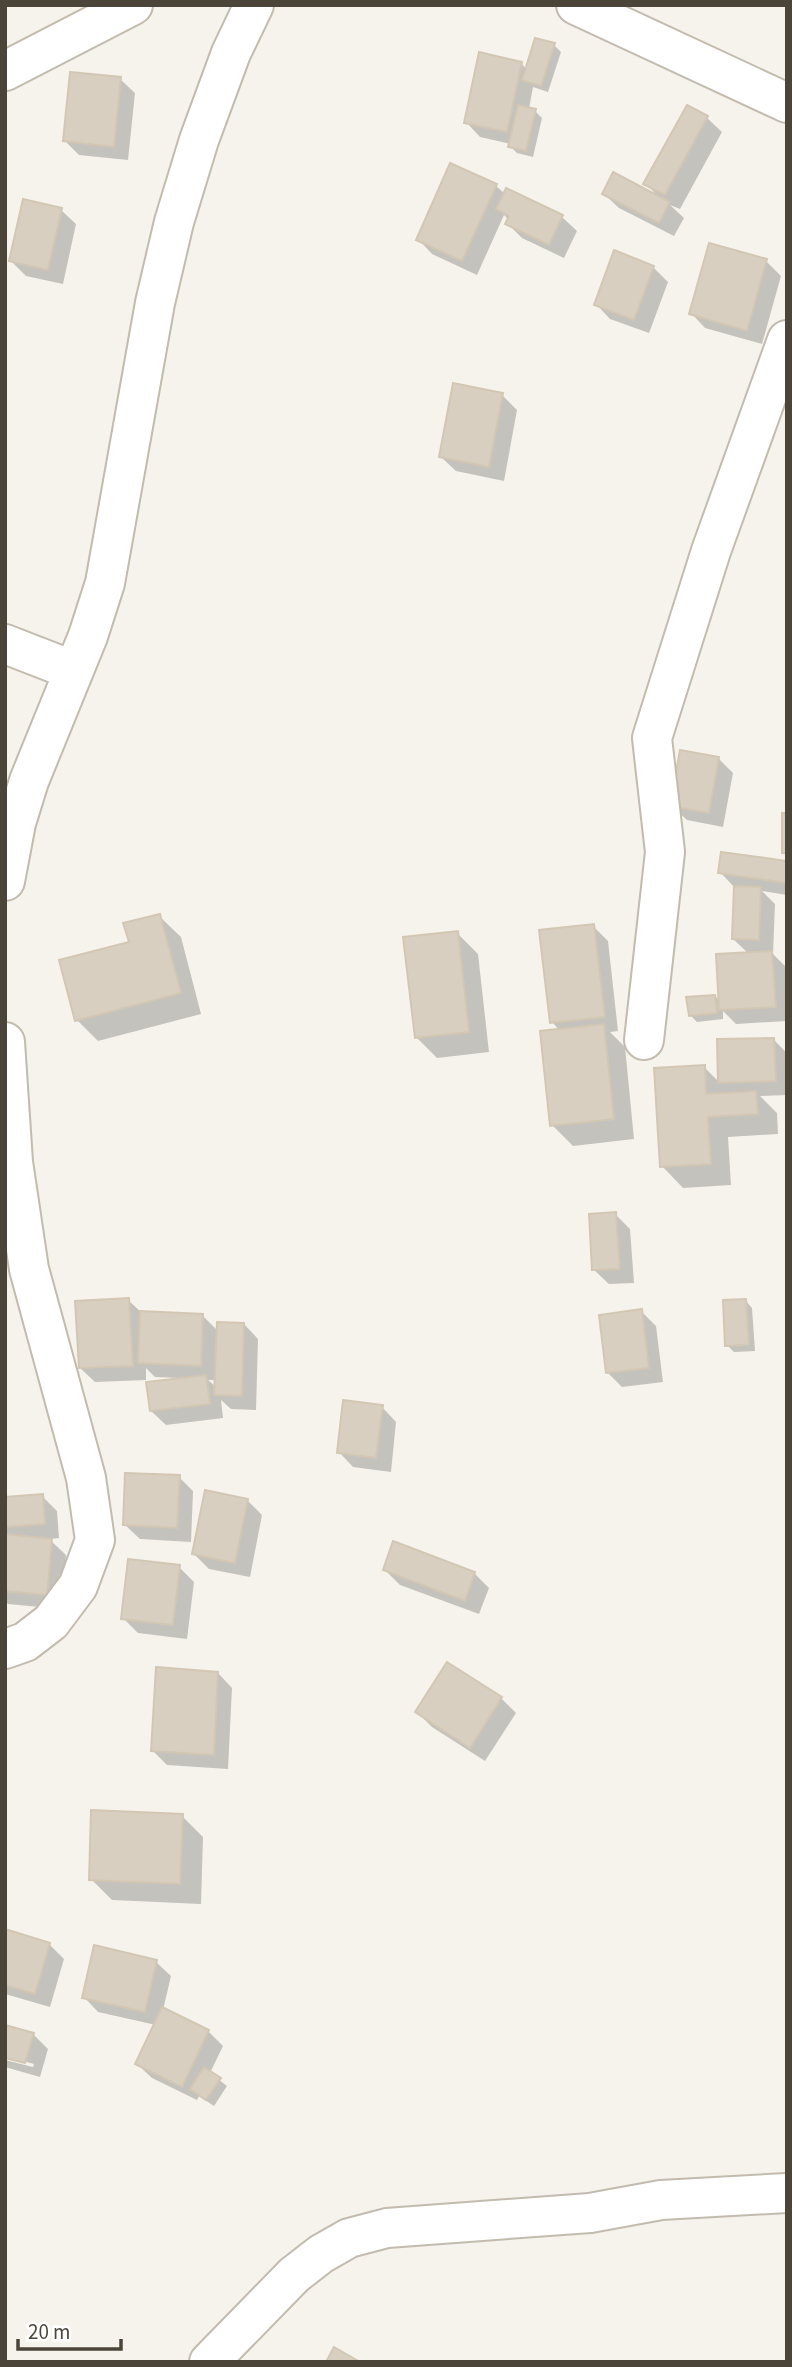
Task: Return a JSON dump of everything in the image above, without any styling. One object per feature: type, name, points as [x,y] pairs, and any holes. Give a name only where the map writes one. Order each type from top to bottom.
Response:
[{"type":"street","points":[[5,71],[134,5]]},
{"type":"street","points":[[5,881],[16,823],[29,781],[88,636],[105,583],[155,303],[174,222],[198,140],[231,53],[254,5]]},
{"type":"street","points":[[576,5],[787,103]]},
{"type":"street","points":[[645,1040],[666,852],[652,738],[711,551],[787,340]]},
{"type":"street","points":[[5,644],[72,670]]},
{"type":"street","points":[[5,1042],[13,1162],[29,1269],[86,1478],[95,1540],[78,1586],[51,1622],[24,1642],[5,1649]]},
{"type":"street","points":[[209,2362],[293,2275],[349,2238],[387,2228],[590,2213],[661,2200],[787,2193]]},
{"type":"building","points":[[535,38],[555,43],[541,86],[522,80]]},
{"type":"building","points":[[479,52],[522,62],[507,132],[464,123]]},
{"type":"building","points":[[70,72],[121,77],[114,147],[63,141]]},
{"type":"building","points":[[518,105],[536,109],[526,151],[508,147]]},
{"type":"building","points":[[687,105],[708,116],[665,195],[643,184]]},
{"type":"building","points":[[450,163],[497,184],[462,261],[416,240]]},
{"type":"building","points":[[613,172],[670,202],[659,223],[602,194]]},
{"type":"building","points":[[506,188],[563,215],[549,245],[505,224],[509,216],[496,209]]},
{"type":"building","points":[[23,199],[62,208],[48,270],[9,261]]},
{"type":"building","points":[[709,243],[767,259],[747,331],[689,314]]},
{"type":"building","points":[[614,250],[654,266],[634,320],[594,305]]},
{"type":"building","points":[[453,383],[503,393],[489,467],[439,457]]},
{"type":"building","points":[[680,750],[719,757],[709,813],[670,806]]},
{"type":"building","points":[[782,813],[787,813],[787,853],[782,853]]},
{"type":"building","points":[[721,852],[787,861],[787,883],[718,873]]},
{"type":"building","points":[[734,886],[761,887],[759,940],[732,939]]},
{"type":"building","points":[[160,914],[181,993],[75,1021],[59,960],[129,942],[123,923]]},
{"type":"building","points":[[594,924],[605,1017],[550,1023],[539,930]]},
{"type":"building","points":[[458,931],[469,1032],[415,1038],[403,937]]},
{"type":"building","points":[[772,951],[776,1007],[719,1010],[716,954]]},
{"type":"building","points":[[715,995],[717,1013],[689,1016],[686,997]]},
{"type":"building","points":[[604,1024],[614,1119],[550,1126],[540,1031]]},
{"type":"building","points":[[774,1038],[776,1081],[718,1083],[717,1039]]},
{"type":"building","points":[[705,1065],[706,1094],[756,1091],[758,1114],[708,1117],[711,1164],[660,1167],[654,1068]]},
{"type":"building","points":[[616,1212],[620,1269],[592,1270],[589,1214]]},
{"type":"building","points":[[129,1298],[133,1366],[79,1368],[75,1301]]},
{"type":"building","points":[[746,1299],[749,1345],[725,1346],[723,1300]]},
{"type":"building","points":[[642,1309],[649,1368],[606,1373],[599,1315]]},
{"type":"building","points":[[140,1311],[203,1314],[201,1366],[138,1363]]},
{"type":"building","points":[[217,1322],[244,1323],[242,1396],[214,1395]]},
{"type":"building","points":[[206,1375],[210,1404],[150,1411],[146,1382]]},
{"type":"building","points":[[343,1400],[383,1405],[376,1458],[337,1453]]},
{"type":"building","points":[[125,1473],[180,1475],[177,1528],[123,1525]]},
{"type":"building","points":[[205,1490],[248,1499],[235,1563],[192,1554]]},
{"type":"building","points":[[43,1494],[45,1524],[5,1527],[5,1497]]},
{"type":"building","points":[[5,1534],[52,1539],[47,1595],[5,1591]]},
{"type":"building","points":[[393,1541],[475,1572],[465,1601],[383,1570]]},
{"type":"building","points":[[128,1559],[180,1565],[173,1625],[121,1619]]},
{"type":"building","points":[[447,1662],[502,1697],[470,1748],[415,1712]]},
{"type":"building","points":[[156,1667],[218,1672],[214,1755],[151,1751]]},
{"type":"building","points":[[91,1810],[183,1814],[180,1884],[89,1880]]},
{"type":"building","points":[[5,1929],[50,1943],[35,1994],[5,1985]]},
{"type":"building","points":[[94,1945],[157,1960],[145,2012],[82,1998]]},
{"type":"building","points":[[162,2007],[209,2030],[182,2087],[135,2064]]},
{"type":"building","points":[[5,2025],[34,2033],[25,2063],[5,2058]]},
{"type":"building","points":[[204,2067],[221,2078],[206,2100],[190,2089]]},
{"type":"building","points":[[334,2347],[360,2362],[326,2362]]}]
